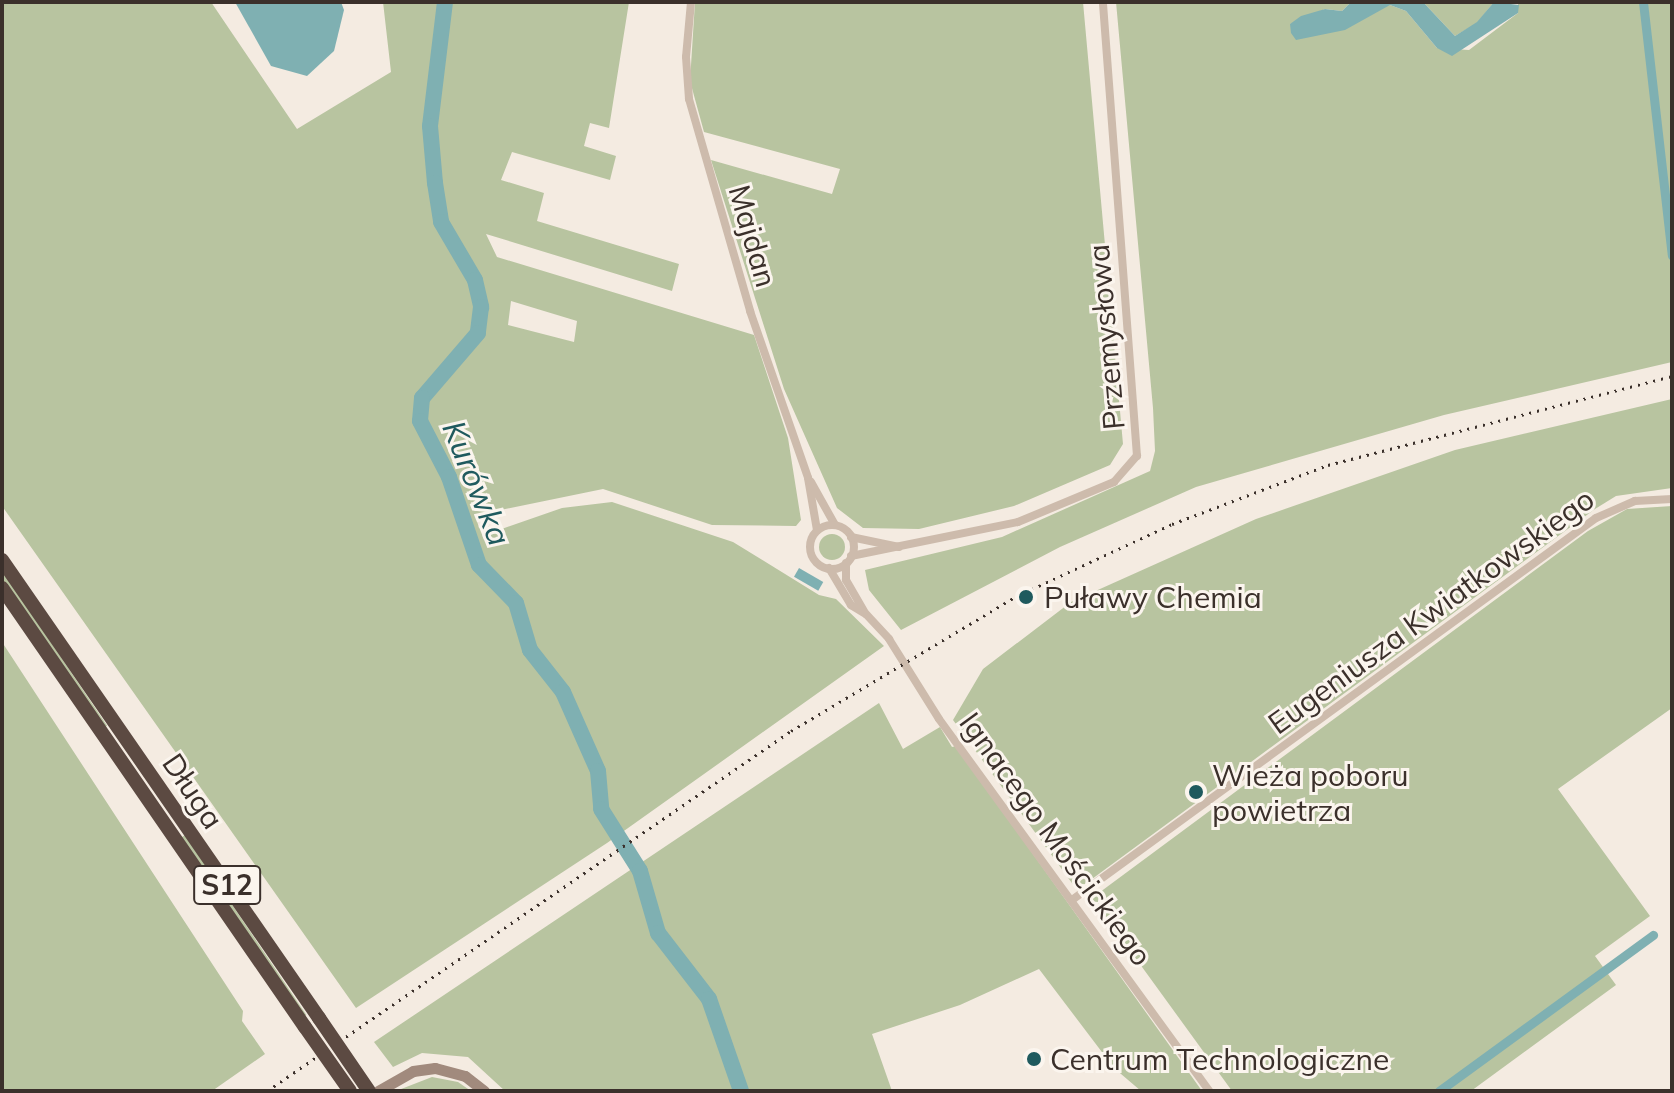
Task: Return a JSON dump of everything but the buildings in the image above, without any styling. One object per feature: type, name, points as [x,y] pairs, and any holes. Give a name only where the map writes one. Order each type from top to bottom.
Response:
[{"type":"highway","name":"Długa","points":[[2,560],[369,1091]]},
{"type":"highway","name":"Długa","points":[[2,588],[350,1091]]},
{"type":"street","name":"Majdan","points":[[691,2],[686,57],[689,99],[746,298],[808,478],[817,530]]},
{"type":"street","name":"Przemysłowa","points":[[848,560],[1018,522],[1114,482],[1137,456],[1103,2]]},
{"type":"street","name":"Majdan","points":[[808,478],[836,525]]},
{"type":"street","name":"Eugeniusza Kwiatkowskiego","points":[[1072,900],[1596,518],[1635,501],[1672,499]]},
{"type":"street","points":[[836,525],[851,537],[848,560],[829,568],[810,551],[817,530],[836,525]]},
{"type":"street","name":"Przemysłowa","points":[[851,537],[899,547]]},
{"type":"street","name":"Ignacego Mościckiego","points":[[848,560],[846,580],[866,614],[889,639],[939,719],[1209,1091]]},
{"type":"street","name":"Ignacego Mościckiego","points":[[829,568],[851,605],[866,614]]},
{"type":"street","points":[[378,1091],[413,1071],[435,1068],[458,1072],[484,1091]]},
{"type":"green space","points":[[2,2],[211,2],[297,129],[391,72],[383,2],[629,2],[609,128],[590,123],[584,146],[616,156],[610,180],[512,152],[501,180],[544,193],[537,221],[679,264],[672,291],[486,234],[497,257],[754,335],[788,438],[801,520],[796,526],[712,525],[603,489],[486,513],[477,521],[479,528],[492,526],[496,531],[562,508],[612,502],[733,542],[819,595],[836,599],[884,646],[607,843],[356,1008],[2,506]],"holes":[[[511,301],[577,321],[574,342],[508,325]]]},
{"type":"green space","points":[[695,2],[1083,2],[1123,444],[1110,465],[1014,506],[919,529],[863,528],[837,508],[784,389],[711,160],[832,194],[840,169],[704,132],[690,81]]},
{"type":"green space","points":[[1116,2],[1351,2],[1342,11],[1325,9],[1290,24],[1390,5],[1406,11],[1437,48],[1469,50],[1518,13],[1518,2],[1672,2],[1672,362],[1444,415],[1196,487],[1060,547],[901,630],[869,590],[865,570],[1002,537],[1150,471],[1155,451],[1153,408]]},
{"type":"green space","points":[[1423,2],[1494,2],[1477,23],[1455,36]]},
{"type":"green space","points":[[1672,399],[1672,488],[1616,496],[1595,509],[1077,890],[953,720],[983,669],[1071,602],[1256,519],[1455,450]]},
{"type":"green space","points":[[1672,506],[1672,708],[1558,789],[1650,916],[1595,956],[1616,985],[1471,1091],[1232,1091],[1092,898],[1588,531],[1627,509]]},
{"type":"green space","points":[[832,534],[841,538],[845,547],[841,556],[832,560],[823,556],[819,547],[823,538]]},
{"type":"green space","points":[[2,570],[107,726],[101,730],[2,583]]},
{"type":"green space","points":[[2,642],[243,1011],[242,1021],[265,1054],[212,1091],[2,1091]]},
{"type":"green space","points":[[879,703],[903,749],[940,727],[952,747],[956,746],[1202,1091],[1141,1091],[1114,1068],[1039,969],[960,1005],[872,1034],[892,1091],[505,1091],[468,1057],[422,1053],[393,1067],[374,1042]]},
{"type":"green space","points":[[185,835],[306,1015],[303,1017],[182,837]]},
{"type":"green space","points":[[432,1077],[458,1082],[471,1091],[396,1091]]},
{"type":"water","points":[[235,2],[341,2],[344,10],[334,51],[307,76],[271,66]]},
{"type":"water","points":[[1351,2],[1423,2],[1455,36],[1477,22],[1494,2],[1519,5],[1518,13],[1452,56],[1437,48],[1406,11],[1390,5],[1345,30],[1296,40],[1291,33],[1290,24],[1301,16],[1325,9],[1342,11]]},
{"type":"water","points":[[799,568],[823,582],[818,591],[794,577]]},
{"type":"waterway","name":"Kurówka","points":[[445,2],[430,126],[435,183],[441,222],[475,280],[481,307],[478,333],[422,398],[420,421],[449,477],[479,565],[516,603],[530,650],[563,692],[598,771],[601,809],[640,871],[658,933],[709,999],[741,1091]]},
{"type":"waterway","points":[[1643,2],[1672,255]]},
{"type":"waterway","points":[[1439,1091],[1653,935]]},
{"type":"railway","points":[[267,1091],[791,731],[1017,596],[1172,524],[1328,465],[1672,376]]},
{"type":"place","name":"Puławy Chemia","points":[[1026,597]]},
{"type":"place","name":"Wieża poboru powietrza","points":[[1196,792]]},
{"type":"place","name":"Centrum Technologiczne","points":[[1034,1059]]}]
